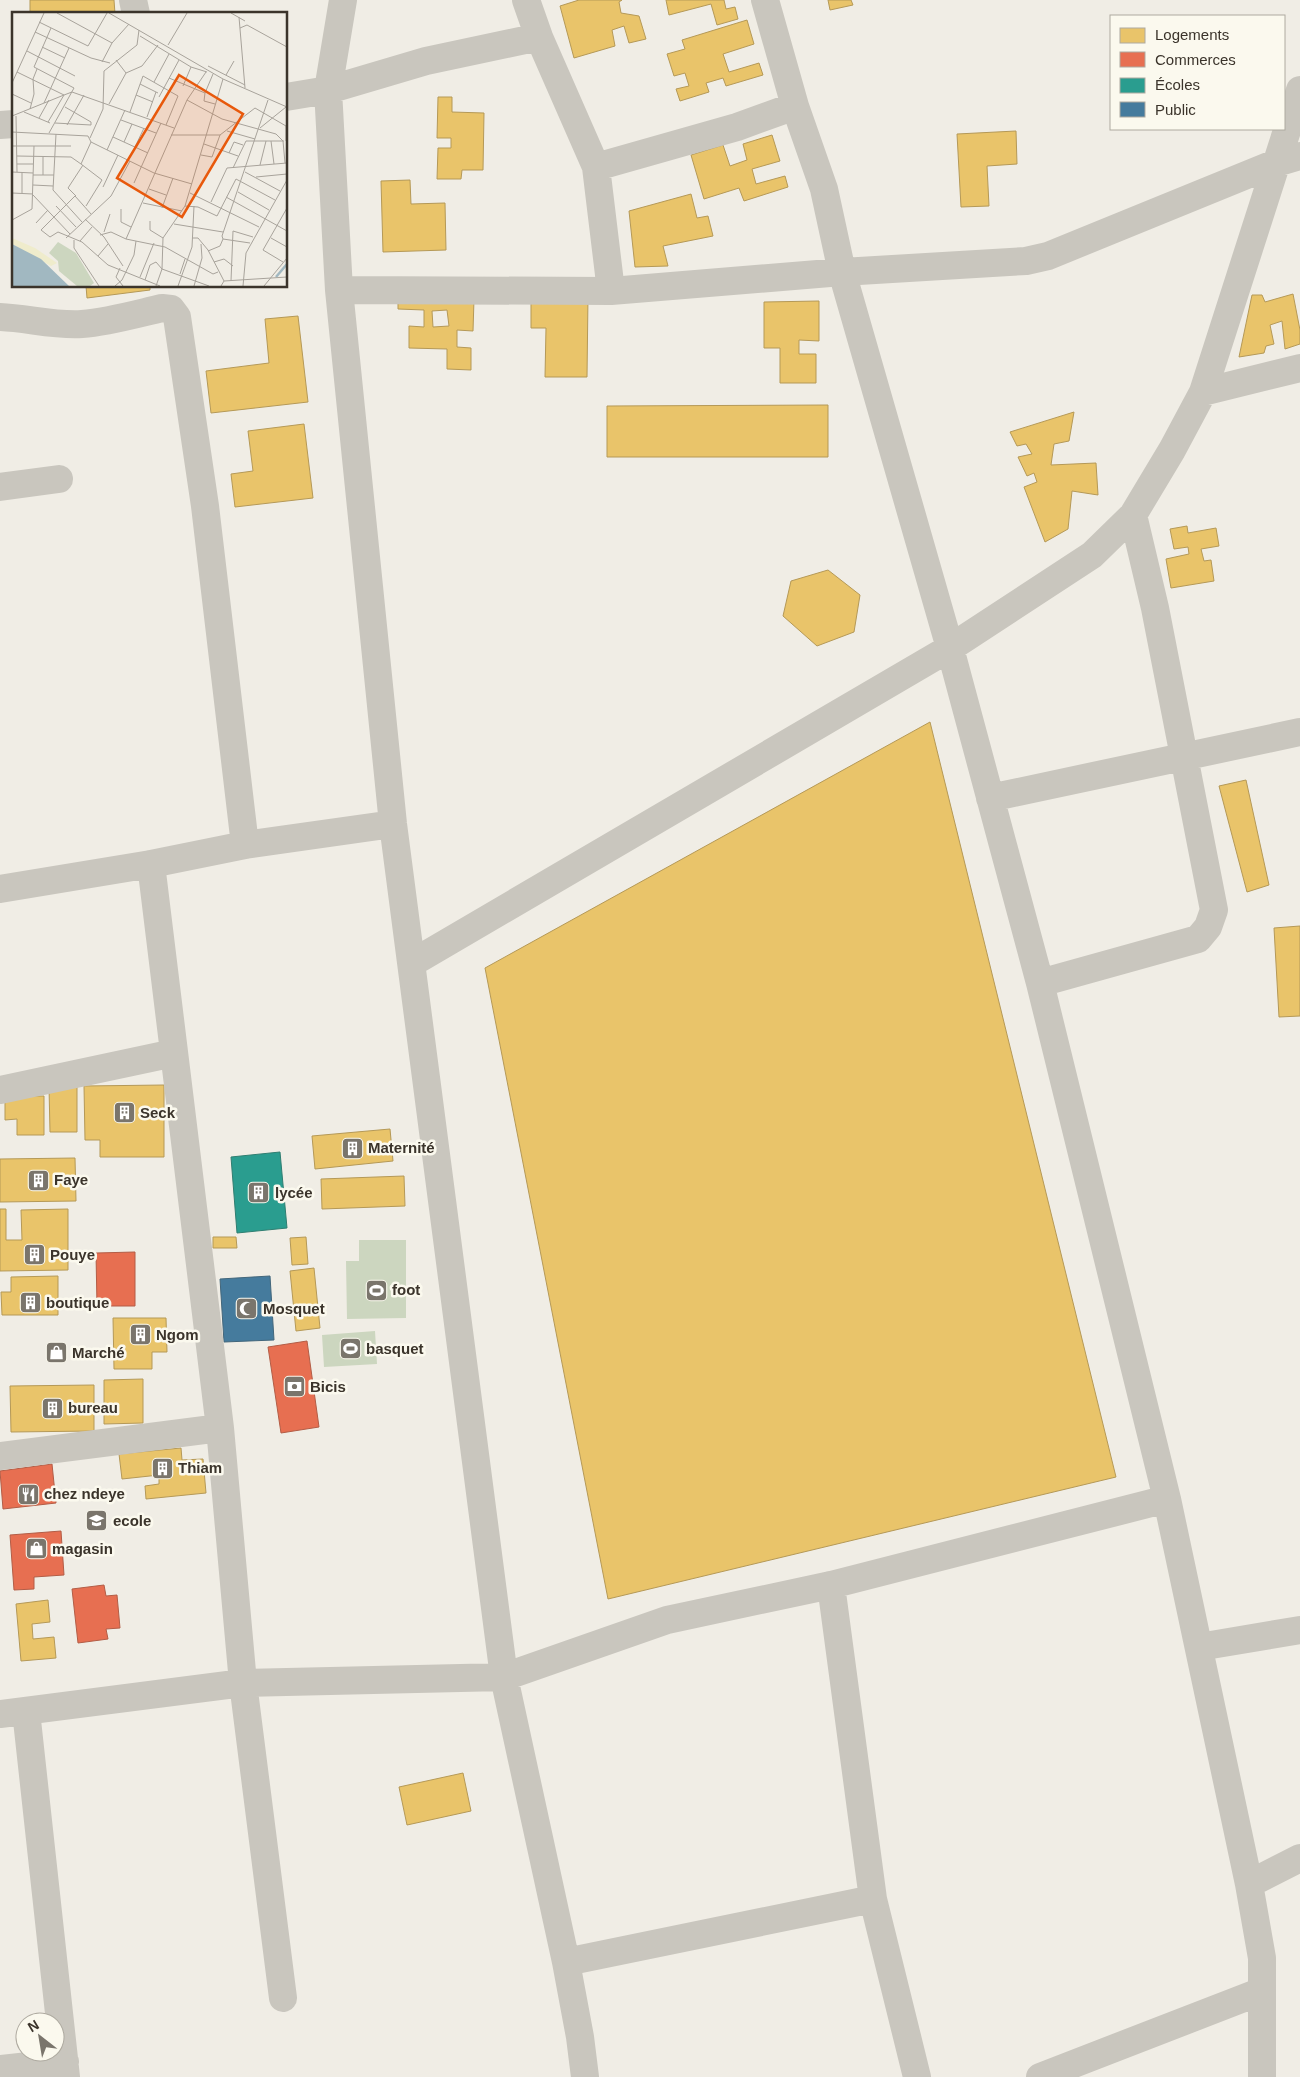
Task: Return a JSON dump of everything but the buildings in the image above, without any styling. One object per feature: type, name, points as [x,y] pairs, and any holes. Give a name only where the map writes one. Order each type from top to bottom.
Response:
[{"type":"street","points":[[343,0],[328,90],[339,290],[393,824],[504,1677],[566,1962],[580,2037],[585,2077]]},
{"type":"street","points":[[526,0],[596,167],[611,291]]},
{"type":"street","points":[[766,0],[795,106],[824,189],[842,272],[950,648],[1040,983],[1167,1500],[1249,1884],[1262,1958],[1262,2077]]},
{"type":"street","points":[[288,97],[328,90],[426,61],[540,37]]},
{"type":"street","points":[[412,963],[950,648],[1092,555],[1133,515],[1172,450],[1203,392],[1288,160],[1300,90]]},
{"type":"street","points":[[596,167],[737,127],[795,106]]},
{"type":"street","points":[[339,290],[611,291],[842,272],[1026,261],[1048,256],[1288,160]]},
{"type":"street","points":[[0,317],[27,318],[51,324],[82,324],[162,308],[171,309],[177,317],[205,506],[245,845]]},
{"type":"street","points":[[1203,392],[1300,368]]},
{"type":"street","points":[[0,487],[59,479]]},
{"type":"street","points":[[1040,983],[1198,939],[1208,927],[1214,910],[1155,608],[1133,515]]},
{"type":"street","points":[[990,798],[1184,755],[1300,732]]},
{"type":"street","points":[[0,889],[151,864],[245,845],[393,824]]},
{"type":"street","points":[[151,864],[220,1428],[244,1683],[283,1998]]},
{"type":"street","points":[[0,1090],[174,1053]]},
{"type":"street","points":[[0,1456],[220,1428]]},
{"type":"street","points":[[0,2068],[65,2069],[13,1713],[244,1683],[504,1677],[667,1620],[831,1585],[1167,1500]]},
{"type":"street","points":[[831,1585],[873,1899],[917,2077]]},
{"type":"street","points":[[1199,1647],[1300,1630]]},
{"type":"street","points":[[1249,1884],[1300,1858]]},
{"type":"street","points":[[566,1962],[873,1899]]},
{"type":"street","points":[[1040,2077],[1262,1991]]},
{"type":"green space","name":"foot","points":[[359,1240],[406,1240],[406,1318],[347,1319],[346,1261],[359,1261]]},
{"type":"green space","name":"basquet","points":[[375,1331],[377,1364],[324,1367],[322,1335]]},
{"type":"place","name":"Seck","points":[[124,1113]]},
{"type":"place","name":"Maternité","points":[[352,1148]]},
{"type":"place","name":"Faye","points":[[38,1180]]},
{"type":"place","name":"lycée","points":[[259,1193]]},
{"type":"place","name":"Pouye","points":[[34,1255]]},
{"type":"place","name":"foot","points":[[376,1290]]},
{"type":"place","name":"boutique","points":[[30,1303]]},
{"type":"place","name":"Mosquet","points":[[247,1309]]},
{"type":"place","name":"Ngom","points":[[140,1335]]},
{"type":"place","name":"basquet","points":[[350,1349]]},
{"type":"place","name":"Marché","points":[[56,1353]]},
{"type":"place","name":"Bicis","points":[[294,1387]]},
{"type":"place","name":"bureau","points":[[52,1408]]},
{"type":"place","name":"Thiam","points":[[162,1468]]},
{"type":"place","name":"chez ndeye","points":[[28,1494]]},
{"type":"place","name":"ecole","points":[[97,1521]]},
{"type":"place","name":"magasin","points":[[36,1549]]}]
